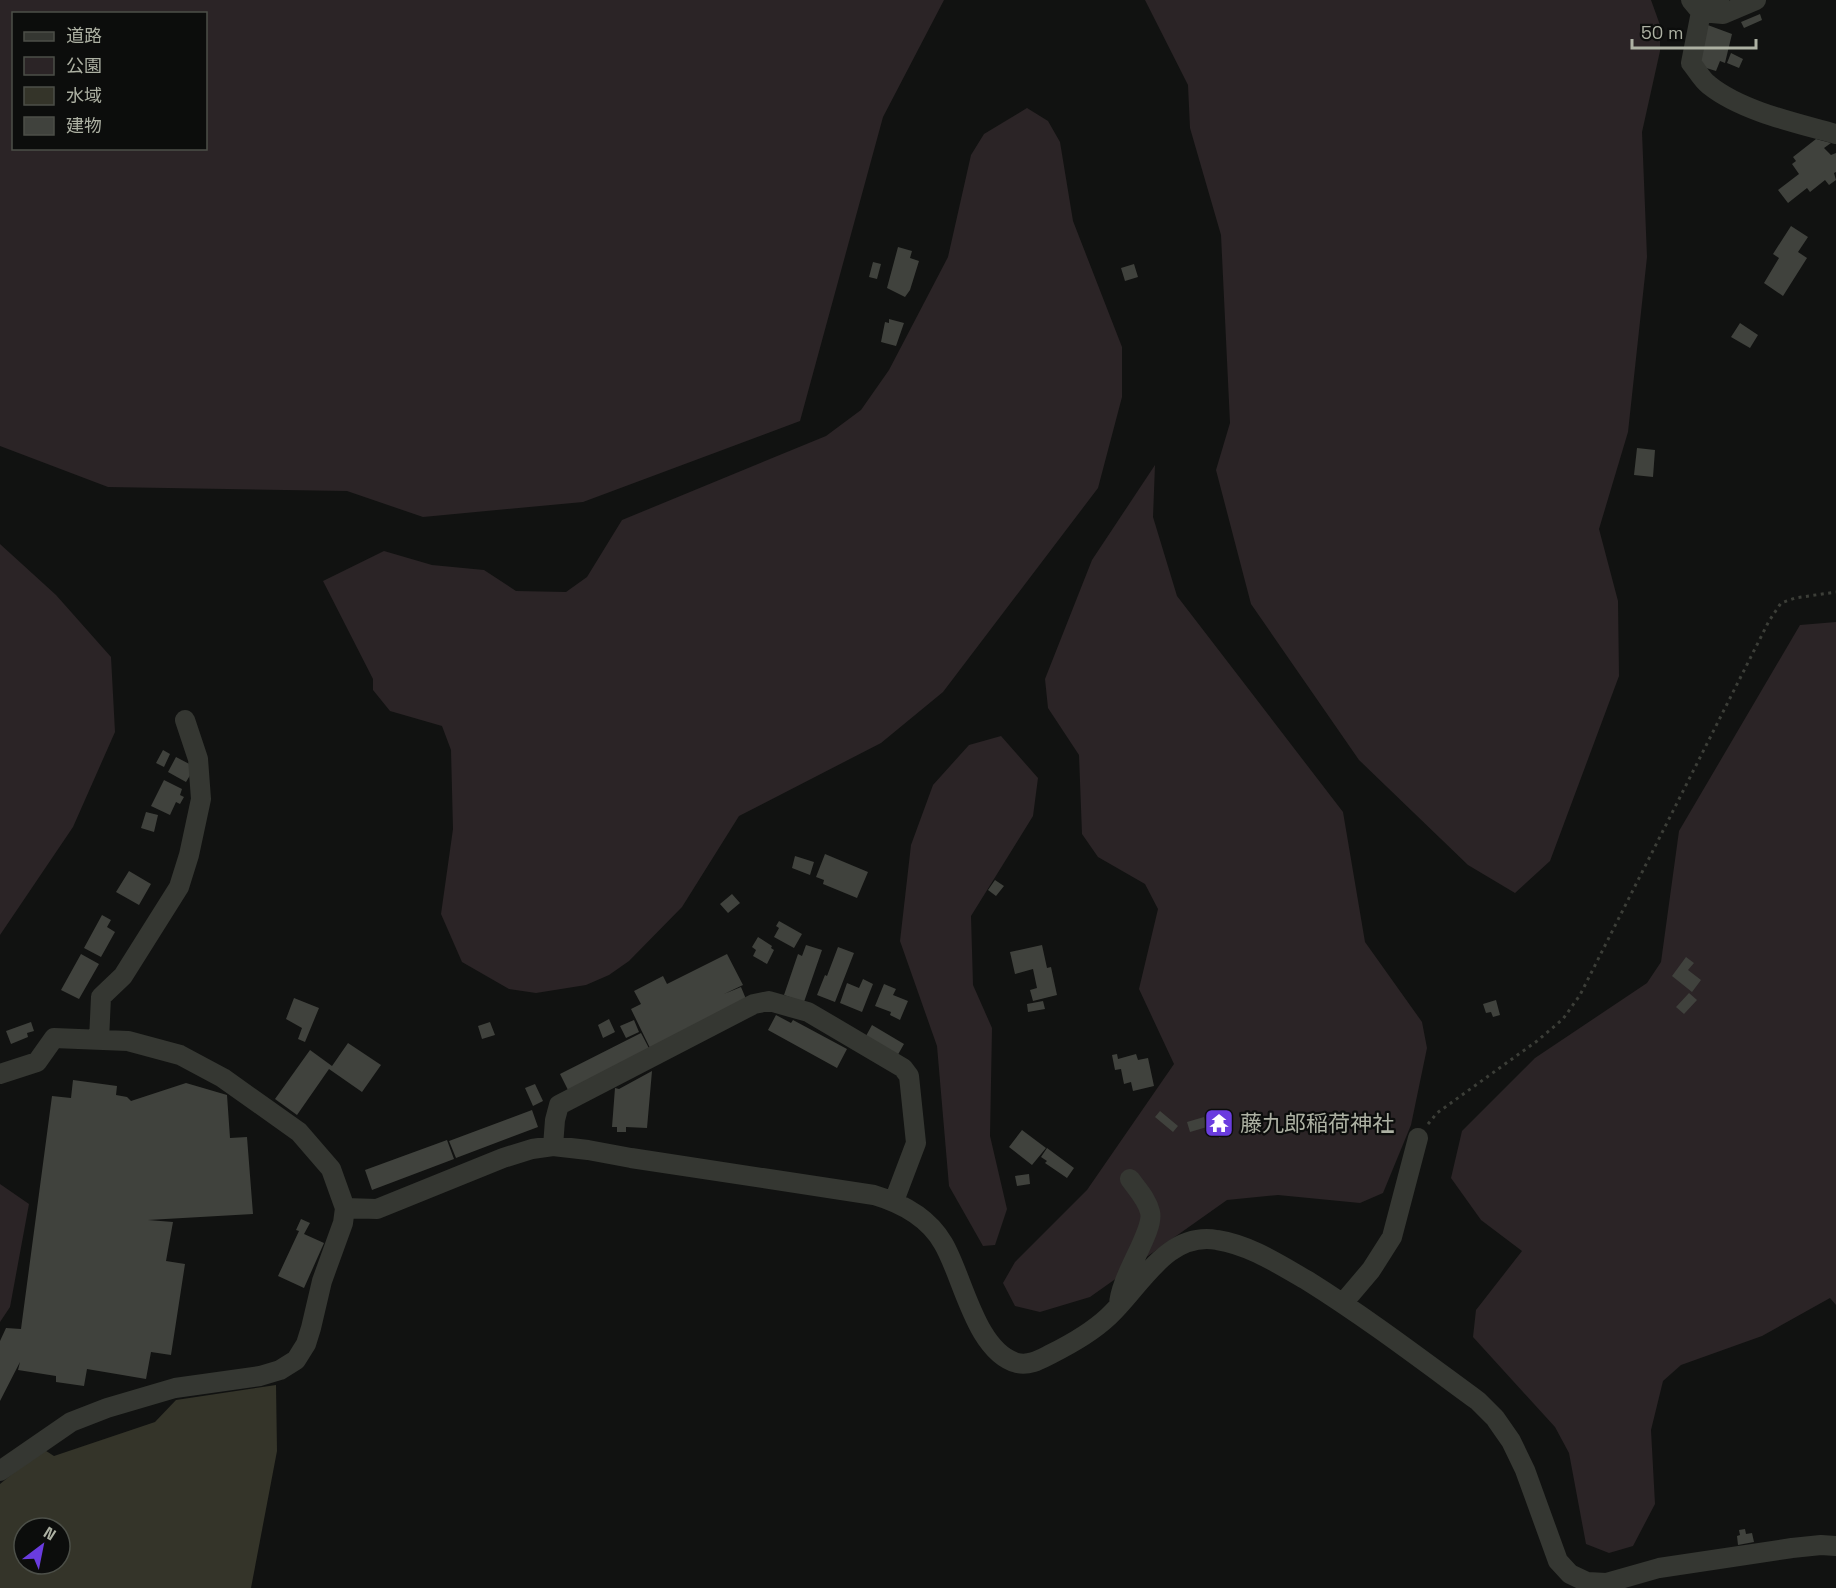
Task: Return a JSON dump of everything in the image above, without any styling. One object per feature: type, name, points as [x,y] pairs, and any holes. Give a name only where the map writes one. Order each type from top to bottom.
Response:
[{"type":"street","points":[[1696,6],[1719,0]]},
{"type":"street","points":[[1696,6],[1723,14],[1756,0]]},
{"type":"street","points":[[1696,6],[1691,63],[1707,84],[1725,96],[1773,117],[1836,134]]},
{"type":"street","points":[[99,1040],[102,997],[123,976],[179,887],[189,855],[201,799],[198,759],[185,720]]},
{"type":"street","points":[[554,1146],[555,1120],[559,1105],[754,1004],[769,1001],[808,1012],[903,1068],[909,1076],[916,1143],[894,1201]]},
{"type":"street","points":[[0,1074],[36,1062],[54,1038],[128,1041],[180,1055],[223,1078],[299,1132],[331,1169],[345,1208],[343,1223],[322,1281],[306,1344],[296,1360],[280,1370],[260,1376],[175,1388],[107,1408],[71,1422],[0,1471]]},
{"type":"street","points":[[1343,1303],[1371,1270],[1392,1237],[1418,1138]]},
{"type":"street","points":[[345,1208],[377,1209],[504,1158],[532,1149],[554,1146],[874,1195],[908,1208],[927,1223],[942,1241],[975,1320],[987,1339],[1003,1356],[1018,1363],[1034,1363],[1066,1347],[1108,1317],[1177,1246],[1196,1239],[1217,1240],[1239,1246],[1275,1261],[1343,1303],[1479,1401],[1495,1418],[1511,1441],[1525,1470],[1558,1561],[1570,1574],[1589,1585],[1606,1583],[1659,1568],[1792,1548],[1836,1546]]},
{"type":"street","points":[[1119,1306],[1124,1278],[1149,1227],[1151,1214],[1145,1200],[1130,1179]]},
{"type":"path","points":[[1418,1138],[1437,1113],[1537,1041],[1563,1019],[1580,995],[1775,612],[1781,603],[1795,598],[1836,592]]},
{"type":"green space","points":[[0,0],[944,0],[883,117],[800,421],[583,502],[423,517],[347,491],[108,487],[0,446]]},
{"type":"green space","points":[[1145,0],[1651,0],[1660,25],[1660,51],[1642,132],[1647,257],[1628,432],[1599,529],[1618,601],[1619,676],[1550,861],[1515,893],[1468,865],[1359,760],[1251,604],[1216,470],[1230,423],[1221,235],[1190,128],[1188,85]]},
{"type":"green space","points":[[1027,108],[1048,121],[1060,142],[1073,221],[1122,347],[1122,397],[1098,488],[943,692],[881,743],[739,816],[682,907],[629,961],[609,975],[586,985],[536,993],[509,989],[462,962],[441,914],[453,829],[451,750],[442,726],[390,711],[373,690],[373,679],[323,581],[384,551],[432,565],[484,570],[516,591],[566,592],[587,577],[622,520],[826,436],[861,410],[889,370],[948,257],[971,155],[984,134]]},
{"type":"green space","points":[[1155,465],[1153,517],[1177,596],[1343,812],[1365,942],[1422,1022],[1427,1048],[1411,1125],[1383,1193],[1360,1203],[1278,1195],[1227,1200],[1090,1297],[1040,1312],[1015,1306],[1003,1283],[1015,1262],[1087,1190],[1174,1064],[1139,989],[1158,909],[1145,884],[1098,857],[1082,834],[1079,755],[1048,708],[1045,679],[1092,560]]},
{"type":"green space","points":[[0,544],[56,595],[111,657],[115,732],[73,827],[0,935]]},
{"type":"green space","points":[[1836,622],[1836,1305],[1830,1298],[1762,1336],[1681,1365],[1663,1381],[1651,1430],[1655,1504],[1633,1546],[1609,1553],[1586,1544],[1569,1453],[1555,1427],[1473,1337],[1476,1310],[1522,1251],[1481,1220],[1451,1178],[1462,1131],[1535,1058],[1647,983],[1661,962],[1679,831],[1800,625]]},
{"type":"green space","points":[[1001,736],[1038,778],[1033,816],[971,916],[973,985],[992,1028],[990,1136],[1007,1209],[995,1245],[983,1246],[949,1186],[937,1046],[900,941],[911,845],[933,785],[969,745]]},
{"type":"green space","points":[[0,1184],[29,1204],[10,1307],[0,1322]]},
{"type":"water","points":[[276,1385],[277,1451],[251,1588],[0,1588],[0,1484],[43,1449],[54,1456],[155,1422],[176,1400]]},
{"type":"building","points":[[1760,14],[1762,20],[1744,28],[1741,22]]},
{"type":"building","points":[[1705,24],[1732,34],[1725,63],[1720,61],[1716,71],[1703,67],[1696,53]]},
{"type":"building","points":[[1731,53],[1743,59],[1739,68],[1727,63]]},
{"type":"building","points":[[1816,139],[1831,143],[1824,148],[1831,155],[1836,153],[1836,172],[1834,173],[1836,180],[1829,185],[1825,180],[1810,192],[1807,188],[1788,203],[1778,190],[1799,174],[1792,164],[1796,161],[1793,157]]},
{"type":"building","points":[[1791,226],[1808,237],[1798,252],[1807,258],[1783,296],[1764,283],[1779,258],[1773,254]]},
{"type":"building","points":[[898,247],[912,251],[910,258],[919,261],[910,290],[905,297],[887,288]]},
{"type":"building","points":[[873,262],[881,264],[877,279],[869,277]]},
{"type":"building","points":[[1134,264],[1138,277],[1125,281],[1121,268]]},
{"type":"building","points":[[889,319],[904,323],[896,346],[881,342],[885,322],[889,323]]},
{"type":"building","points":[[1740,323],[1758,335],[1750,348],[1731,337]]},
{"type":"building","points":[[1637,448],[1655,450],[1653,477],[1634,475]]},
{"type":"building","points":[[163,750],[170,754],[164,767],[156,763]]},
{"type":"building","points":[[176,757],[195,767],[186,782],[168,772]]},
{"type":"building","points":[[164,780],[182,789],[180,795],[184,797],[180,804],[176,802],[170,815],[151,806]]},
{"type":"building","points":[[146,812],[158,815],[154,832],[141,828]]},
{"type":"building","points":[[825,854],[868,872],[857,898],[823,884],[824,880],[816,877]]},
{"type":"building","points":[[795,856],[814,862],[810,875],[792,868]]},
{"type":"building","points":[[129,871],[151,884],[139,905],[116,892]]},
{"type":"building","points":[[995,880],[1004,886],[996,896],[988,890]]},
{"type":"building","points":[[732,894],[740,903],[728,913],[720,904]]},
{"type":"building","points":[[102,915],[111,920],[107,927],[115,932],[101,957],[84,948]]},
{"type":"building","points":[[779,921],[802,934],[794,948],[774,937],[779,928],[776,926]]},
{"type":"building","points":[[758,937],[772,946],[774,950],[767,964],[753,956],[756,950],[752,947]]},
{"type":"building","points":[[806,945],[822,950],[804,1002],[784,995],[798,954],[802,956]]},
{"type":"building","points":[[1042,945],[1047,968],[1051,967],[1057,995],[1033,1001],[1030,990],[1037,988],[1033,969],[1015,974],[1010,952]]},
{"type":"building","points":[[838,947],[854,953],[835,1002],[817,995]]},
{"type":"building","points":[[81,954],[99,964],[79,999],[61,990]]},
{"type":"building","points":[[727,954],[743,985],[724,994],[741,987],[746,999],[650,1048],[631,1009],[641,1004],[634,991],[663,976],[667,984]]},
{"type":"building","points":[[1686,957],[1694,963],[1688,970],[1701,980],[1692,992],[1672,976]]},
{"type":"building","points":[[863,979],[873,984],[862,1012],[840,1003],[847,983],[859,988]]},
{"type":"building","points":[[884,984],[896,989],[893,995],[908,1001],[900,1020],[890,1015],[891,1012],[875,1006]]},
{"type":"building","points":[[1689,993],[1697,1000],[1684,1014],[1676,1007]]},
{"type":"building","points":[[294,998],[319,1008],[305,1042],[298,1039],[302,1028],[286,1019]]},
{"type":"building","points":[[1496,1000],[1500,1015],[1493,1017],[1491,1012],[1486,1013],[1483,1004]]},
{"type":"building","points":[[1043,1001],[1045,1009],[1028,1012],[1027,1004]]},
{"type":"building","points":[[776,1015],[791,1023],[793,1020],[847,1049],[837,1068],[768,1030]]},
{"type":"building","points":[[609,1019],[615,1032],[603,1038],[598,1025]]},
{"type":"building","points":[[634,1020],[639,1032],[626,1038],[620,1026]]},
{"type":"building","points":[[31,1022],[34,1031],[27,1033],[28,1037],[11,1044],[6,1031]]},
{"type":"building","points":[[490,1022],[495,1035],[482,1039],[478,1026]]},
{"type":"building","points":[[872,1025],[904,1044],[896,1058],[866,1036]]},
{"type":"building","points":[[641,1033],[652,1054],[571,1096],[560,1074]]},
{"type":"building","points":[[348,1043],[381,1065],[362,1092],[329,1069],[297,1115],[275,1099],[310,1050],[332,1066]]},
{"type":"building","points":[[1117,1054],[1118,1059],[1136,1054],[1138,1060],[1148,1058],[1154,1086],[1133,1091],[1131,1082],[1124,1084],[1121,1069],[1115,1070],[1112,1055]]},
{"type":"building","points":[[652,1071],[647,1128],[626,1127],[626,1132],[617,1132],[617,1127],[612,1127],[615,1088],[619,1089]]},
{"type":"building","points":[[73,1080],[117,1086],[116,1095],[127,1097],[131,1101],[186,1083],[227,1095],[230,1138],[247,1137],[253,1214],[148,1220],[173,1222],[166,1261],[185,1264],[171,1355],[151,1352],[146,1379],[87,1369],[84,1386],[56,1382],[56,1376],[18,1370],[20,1362],[0,1401],[0,1341],[6,1328],[21,1329],[52,1096],[71,1098]]},
{"type":"building","points":[[535,1084],[543,1101],[533,1106],[525,1088]]},
{"type":"building","points":[[532,1110],[538,1127],[456,1158],[449,1141]]},
{"type":"building","points":[[1160,1111],[1178,1126],[1173,1132],[1155,1117]]},
{"type":"building","points":[[1221,1111],[1223,1119],[1229,1118],[1231,1132],[1219,1138],[1219,1135],[1213,1136],[1211,1123],[1215,1122],[1212,1113]]},
{"type":"building","points":[[1204,1117],[1207,1127],[1190,1132],[1187,1122]]},
{"type":"building","points":[[1022,1130],[1046,1148],[1032,1165],[1009,1147]]},
{"type":"building","points":[[447,1140],[454,1159],[372,1190],[365,1170]]},
{"type":"building","points":[[1047,1148],[1074,1168],[1067,1178],[1045,1163],[1047,1161],[1041,1157]]},
{"type":"building","points":[[1029,1174],[1030,1184],[1017,1186],[1015,1176]]},
{"type":"building","points":[[301,1219],[310,1223],[304,1234],[324,1243],[304,1288],[278,1276],[299,1231],[296,1230]]},
{"type":"building","points":[[1745,1529],[1746,1534],[1752,1533],[1754,1542],[1738,1545],[1739,1530]]},
{"type":"place","name":"藤九郎稲荷神社","points":[[1219,1123]]}]
